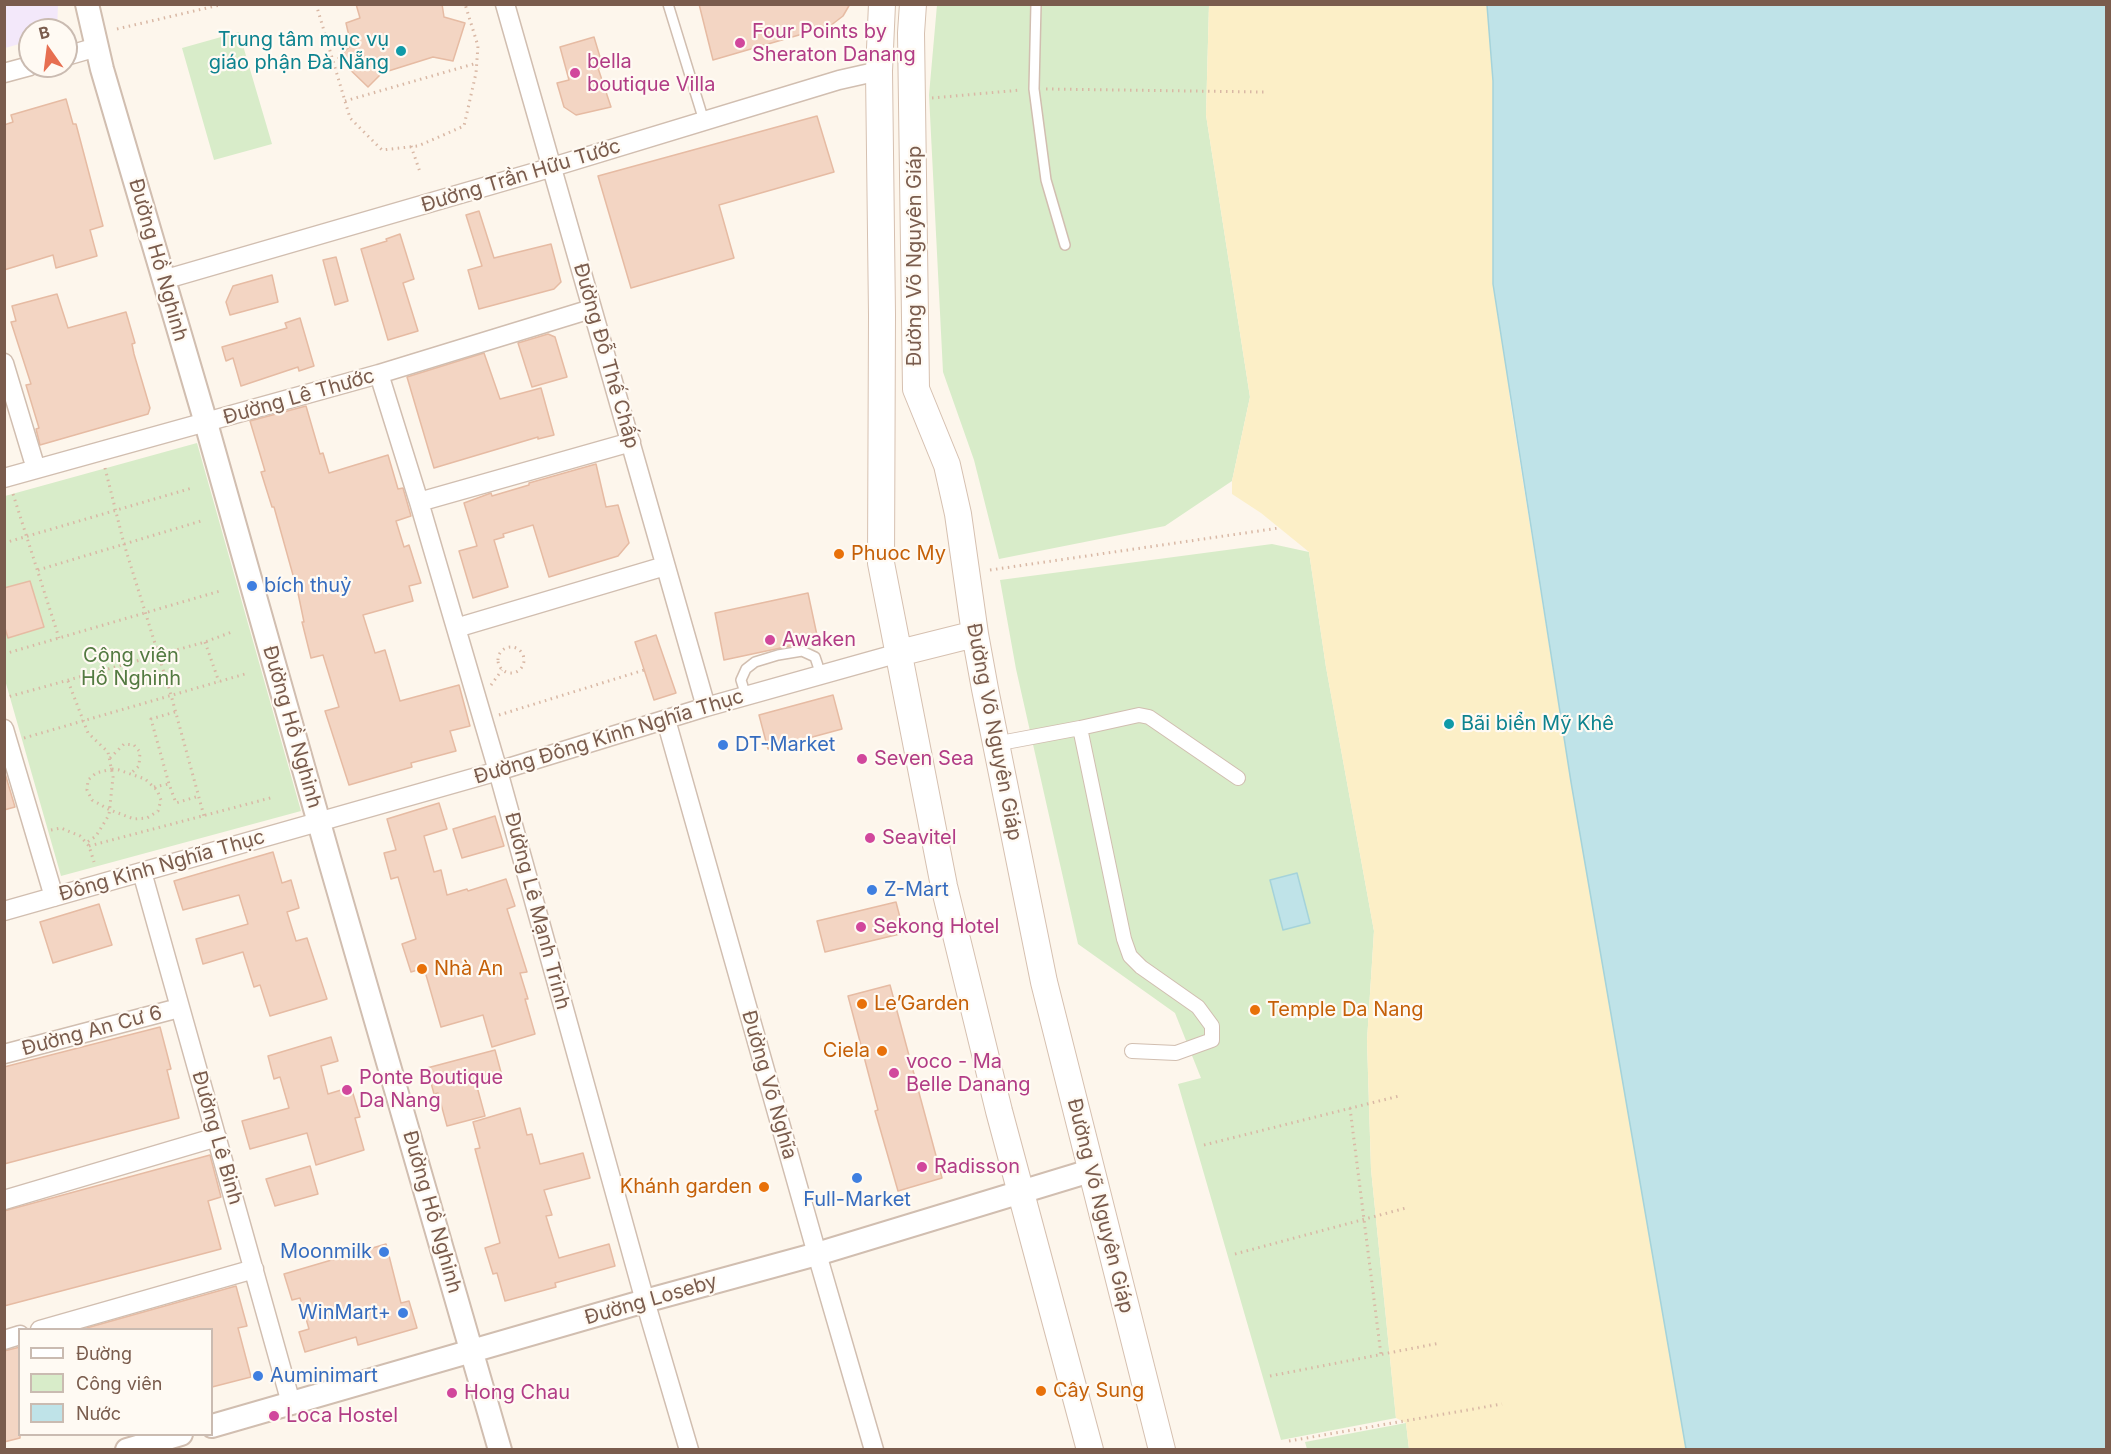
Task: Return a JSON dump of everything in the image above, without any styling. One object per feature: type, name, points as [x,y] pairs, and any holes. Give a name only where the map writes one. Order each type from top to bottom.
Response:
[{"type":"main road","name":"Đường Võ Nguyên Giáp","points":[[882,4],[879,71],[882,315],[881,563],[944,886],[1021,1192],[1090,1449]]},
{"type":"main road","name":"Đường Võ Nguyên Giáp","points":[[913,4],[916,389],[949,475],[958,514],[975,634],[995,744],[1044,982],[1162,1449]]},
{"type":"main road","points":[[879,71],[912,70]]},
{"type":"main road","points":[[899,653],[975,634]]},
{"type":"street","name":"Đường Hồ Nghinh","points":[[87,4],[102,69],[206,423],[500,1449]]},
{"type":"street","name":"Đường Đỗ Thế Chấp","points":[[506,4],[706,707]]},
{"type":"street","points":[[78,53],[97,47]]},
{"type":"street","name":"Đường Trần Hữu Tước","points":[[164,280],[553,167],[839,80],[879,71]]},
{"type":"street","name":"Đường Lê Thước","points":[[8,484],[36,469],[378,374],[591,309]]},
{"type":"street","points":[[4,363],[36,469]]},
{"type":"street","name":"Đường Lê Mạnh Trinh","points":[[378,374],[498,771],[645,1301],[689,1449]]},
{"type":"street","points":[[418,502],[630,442]]},
{"type":"street","points":[[456,628],[665,567]]},
{"type":"street","name":"Đường Đông Kinh Nghĩa Thục","points":[[319,820],[498,771],[706,707],[899,653]]},
{"type":"street","points":[[995,744],[1139,715],[1149,717],[1238,778]]},
{"type":"street","name":"Đường Võ Nghĩa","points":[[666,720],[874,1449]]},
{"type":"street","points":[[1080,728],[1124,939],[1130,956],[1141,967],[1198,1007],[1212,1026],[1212,1040],[1176,1053],[1132,1052]]},
{"type":"street","points":[[6,736],[54,897]]},
{"type":"street","name":"Đông Kinh Nghĩa Thục","points":[[4,911],[319,820]]},
{"type":"street","name":"Đường Lê Binh","points":[[142,873],[291,1404]]},
{"type":"street","name":"Đường An Cư 6","points":[[4,1054],[179,1008]]},
{"type":"street","points":[[4,1200],[217,1137]]},
{"type":"street","name":"Đường Loseby","points":[[213,1426],[472,1350],[817,1254],[1090,1171]]},
{"type":"street","points":[[44,1328],[254,1269]]},
{"type":"street","points":[[127,1449],[174,1436]]},
{"type":"lane","points":[[668,4],[704,121]]},
{"type":"lane","points":[[1036,4],[1034,89],[1046,180],[1065,245]]},
{"type":"lane","points":[[746,696],[741,680],[746,669],[755,662],[778,655],[802,651],[815,657],[821,675]]},
{"type":"path","points":[[117,29],[224,4]]},
{"type":"path","points":[[316,4],[350,118],[382,150],[418,146],[464,126],[477,63],[478,46],[465,4]]},
{"type":"path","points":[[345,101],[477,63]]},
{"type":"path","points":[[924,98],[1034,89],[1265,92]]},
{"type":"path","points":[[411,146],[420,172]]},
{"type":"path","points":[[104,463],[124,544],[171,695],[204,816]]},
{"type":"path","points":[[8,484],[59,638]]},
{"type":"path","points":[[4,543],[192,488]]},
{"type":"path","points":[[38,570],[201,521]]},
{"type":"path","points":[[990,570],[1279,528]]},
{"type":"path","points":[[4,654],[220,591]]},
{"type":"path","points":[[4,698],[159,656],[232,633]]},
{"type":"path","points":[[205,642],[219,682]]},
{"type":"path","points":[[507,647],[520,650],[524,658],[520,669],[513,673],[502,670],[498,662],[500,653],[507,647]]},
{"type":"path","points":[[489,690],[494,678],[502,670]]},
{"type":"path","points":[[497,716],[644,670]]},
{"type":"path","points":[[6,736],[83,720],[245,674]]},
{"type":"path","points":[[68,681],[88,733],[108,752],[113,777],[109,815],[88,844]]},
{"type":"path","points":[[175,712],[151,719],[169,783],[176,803],[199,796]]},
{"type":"path","points":[[110,759],[124,744],[134,745],[140,752],[139,766],[130,774]]},
{"type":"path","points":[[112,769],[145,779],[161,800],[158,811],[147,818],[134,819],[92,800],[87,790],[88,780],[96,773],[112,769]]},
{"type":"path","points":[[154,788],[169,783]]},
{"type":"path","points":[[88,844],[274,797]]},
{"type":"path","points":[[35,834],[61,828],[80,836],[88,844],[94,862]]},
{"type":"path","points":[[1204,1145],[1399,1096]]},
{"type":"path","points":[[1350,1108],[1381,1355]]},
{"type":"path","points":[[1235,1254],[1406,1208]]},
{"type":"path","points":[[1270,1376],[1440,1343]]},
{"type":"path","points":[[1289,1441],[1502,1404]]},
{"type":"shaded area","points":[[5,4],[58,5],[57,18],[18,18],[18,44],[5,48]]},
{"type":"green space","points":[[937,5],[1209,5],[1206,115],[1250,397],[1232,481],[1165,526],[999,559],[974,460],[943,372],[929,95]]},
{"type":"green space","points":[[239,32],[272,144],[214,160],[182,48]]},
{"type":"green space","name":"Công viên Hồ Nghinh","points":[[197,443],[301,811],[61,876],[5,680],[5,496]]},
{"type":"green space","points":[[1272,544],[1309,552],[1326,667],[1374,931],[1367,1041],[1371,1169],[1396,1418],[1281,1440],[1178,1084],[1201,1078],[1175,1013],[1078,944],[1016,669],[1000,580]]},
{"type":"green space","points":[[1406,1423],[1409,1449],[1307,1449],[1305,1442]]},
{"type":"sand","name":"Bãi biển Mỹ Khê","points":[[1209,5],[1487,5],[1493,81],[1494,177],[1510,400],[1571,782],[1686,1449],[1409,1449],[1406,1423],[1396,1418],[1371,1169],[1367,1041],[1374,931],[1326,667],[1309,552],[1261,513],[1232,494],[1232,481],[1250,397],[1206,115]]},
{"type":"water","points":[[1487,5],[2106,5],[2106,1449],[1686,1449],[1571,782],[1493,284],[1493,81]]},
{"type":"water","points":[[1297,873],[1310,923],[1283,930],[1270,880]]},
{"type":"building","name":"Trung tâm mục vụ giáo phận Đà Nẵng","points":[[356,4],[442,4],[444,17],[465,23],[453,61],[433,57],[382,73],[368,87],[338,58],[351,45],[346,23],[360,18]]},
{"type":"building","name":"Four Points by Sheraton Danang","points":[[699,4],[850,4],[843,16],[830,26],[713,60]]},
{"type":"building","points":[[594,37],[603,67],[598,68],[611,107],[576,115],[564,107],[557,83],[569,80],[560,47]]},
{"type":"building","points":[[66,99],[73,124],[76,124],[103,226],[90,230],[97,256],[56,268],[53,255],[4,270],[4,125],[13,122],[11,115]]},
{"type":"building","points":[[817,116],[834,172],[719,205],[734,258],[631,288],[598,176]]},
{"type":"building","points":[[479,211],[494,258],[551,244],[561,282],[554,289],[479,309],[468,270],[482,266],[466,215]]},
{"type":"building","points":[[400,234],[414,279],[403,283],[418,331],[388,340],[361,249],[387,241],[386,239]]},
{"type":"building","points":[[336,257],[348,301],[335,305],[323,260]]},
{"type":"building","points":[[272,275],[278,302],[230,315],[226,302],[233,286]]},
{"type":"building","points":[[57,294],[68,328],[126,312],[135,343],[132,344],[134,354],[150,408],[148,414],[40,445],[36,429],[39,428],[26,385],[31,384],[11,322],[16,321],[12,306]]},
{"type":"building","points":[[300,318],[314,366],[299,371],[298,367],[241,386],[233,358],[226,361],[222,347],[287,328],[285,323]]},
{"type":"building","points":[[548,334],[555,337],[567,377],[532,387],[518,343]]},
{"type":"building","points":[[484,353],[500,399],[541,388],[554,435],[538,439],[538,437],[434,468],[407,377]]},
{"type":"building","points":[[306,406],[320,454],[323,453],[329,473],[388,455],[398,489],[403,488],[411,516],[396,521],[404,547],[409,545],[421,583],[409,586],[413,601],[363,615],[375,653],[385,650],[400,701],[459,685],[470,726],[450,731],[456,751],[411,763],[412,767],[349,785],[325,711],[339,707],[323,655],[311,658],[298,593],[274,507],[272,507],[261,472],[265,471],[250,421]]},
{"type":"building","points":[[596,464],[606,507],[618,505],[629,543],[618,556],[549,577],[533,525],[503,534],[504,537],[494,540],[508,587],[473,598],[459,551],[477,546],[464,503],[491,493],[492,496]]},
{"type":"building","points":[[30,581],[44,627],[8,638],[4,625],[4,588]]},
{"type":"building","points":[[808,593],[818,640],[724,660],[715,613]]},
{"type":"building","points":[[656,635],[676,693],[654,700],[635,642]]},
{"type":"building","points":[[833,695],[842,729],[768,749],[759,715]]},
{"type":"building","points":[[4,770],[15,807],[4,810]]},
{"type":"building","points":[[439,803],[447,829],[424,836],[434,872],[441,870],[447,895],[506,879],[515,906],[507,909],[527,972],[520,973],[535,1034],[492,1047],[483,1015],[441,1027],[424,968],[411,972],[402,944],[416,939],[398,877],[391,879],[384,853],[396,850],[387,819]]},
{"type":"building","points":[[495,816],[504,846],[462,858],[453,829]]},
{"type":"building","points":[[273,852],[282,883],[291,880],[299,908],[287,912],[296,941],[307,938],[327,999],[270,1016],[260,985],[254,987],[243,952],[203,964],[196,939],[248,924],[239,895],[183,910],[174,881]]},
{"type":"building","name":"Sekong Hotel","points":[[896,902],[904,933],[825,952],[817,921]]},
{"type":"building","points":[[99,904],[112,945],[53,963],[40,922]]},
{"type":"building","points":[[890,985],[942,1178],[898,1191],[875,1111],[878,1110],[848,996]]},
{"type":"building","points":[[160,1027],[171,1069],[167,1070],[179,1118],[4,1164],[4,1067]]},
{"type":"building","points":[[331,1037],[338,1061],[321,1066],[328,1094],[351,1087],[360,1117],[355,1118],[364,1150],[316,1165],[307,1133],[250,1149],[242,1121],[289,1108],[280,1077],[274,1079],[268,1056]]},
{"type":"building","points":[[495,1050],[502,1076],[476,1083],[485,1116],[447,1126],[438,1093],[434,1094],[427,1068]]},
{"type":"building","points":[[520,1108],[527,1135],[532,1134],[540,1164],[583,1153],[590,1178],[544,1190],[552,1215],[546,1216],[559,1258],[609,1244],[615,1266],[555,1283],[556,1287],[505,1301],[497,1273],[493,1274],[485,1248],[500,1243],[475,1149],[480,1148],[473,1122]]},
{"type":"building","points":[[210,1155],[221,1197],[208,1201],[221,1249],[4,1306],[4,1211]]},
{"type":"building","points":[[310,1166],[318,1194],[275,1206],[266,1179]]},
{"type":"building","points":[[386,1244],[401,1303],[409,1301],[417,1328],[358,1345],[356,1337],[305,1352],[299,1332],[309,1329],[300,1298],[292,1300],[284,1274]]},
{"type":"building","points":[[236,1286],[247,1326],[238,1328],[251,1377],[213,1387],[213,1328],[87,1328]]},
{"type":"building","points":[[18,1348],[18,1436],[20,1438],[4,1442],[4,1351]]},
{"type":"place","name":"Four Points by Sheraton Danang","points":[[740,43]]},
{"type":"place","name":"Trung tâm mục vụ giáo phận Đà Nẵng","points":[[401,51]]},
{"type":"place","name":"bella boutique Villa","points":[[575,73]]},
{"type":"place","name":"Phuoc My","points":[[839,554]]},
{"type":"place","name":"bích thuỷ","points":[[252,586]]},
{"type":"place","name":"Awaken","points":[[770,640]]},
{"type":"place","name":"Bãi biển Mỹ Khê","points":[[1449,724]]},
{"type":"place","name":"DT-Market","points":[[723,745]]},
{"type":"place","name":"Seven Sea","points":[[862,759]]},
{"type":"place","name":"Seavitel","points":[[870,838]]},
{"type":"place","name":"Z-Mart","points":[[872,890]]},
{"type":"place","name":"Sekong Hotel","points":[[861,927]]},
{"type":"place","name":"Nhà An","points":[[422,969]]},
{"type":"place","name":"Le’Garden","points":[[862,1004]]},
{"type":"place","name":"Temple Da Nang","points":[[1255,1010]]},
{"type":"place","name":"Ciela","points":[[882,1051]]},
{"type":"place","name":"voco - Ma Belle Danang","points":[[894,1073]]},
{"type":"place","name":"Ponte Boutique Da Nang","points":[[347,1090]]},
{"type":"place","name":"Radisson","points":[[922,1167]]},
{"type":"place","name":"Full-Market","points":[[857,1178]]},
{"type":"place","name":"Khánh garden","points":[[764,1187]]},
{"type":"place","name":"Moonmilk","points":[[384,1252]]},
{"type":"place","name":"WinMart+","points":[[403,1313]]},
{"type":"place","name":"Auminimart","points":[[258,1376]]},
{"type":"place","name":"Cây Sung","points":[[1041,1391]]},
{"type":"place","name":"Hong Chau","points":[[452,1393]]},
{"type":"place","name":"Loca Hostel","points":[[274,1416]]}]
